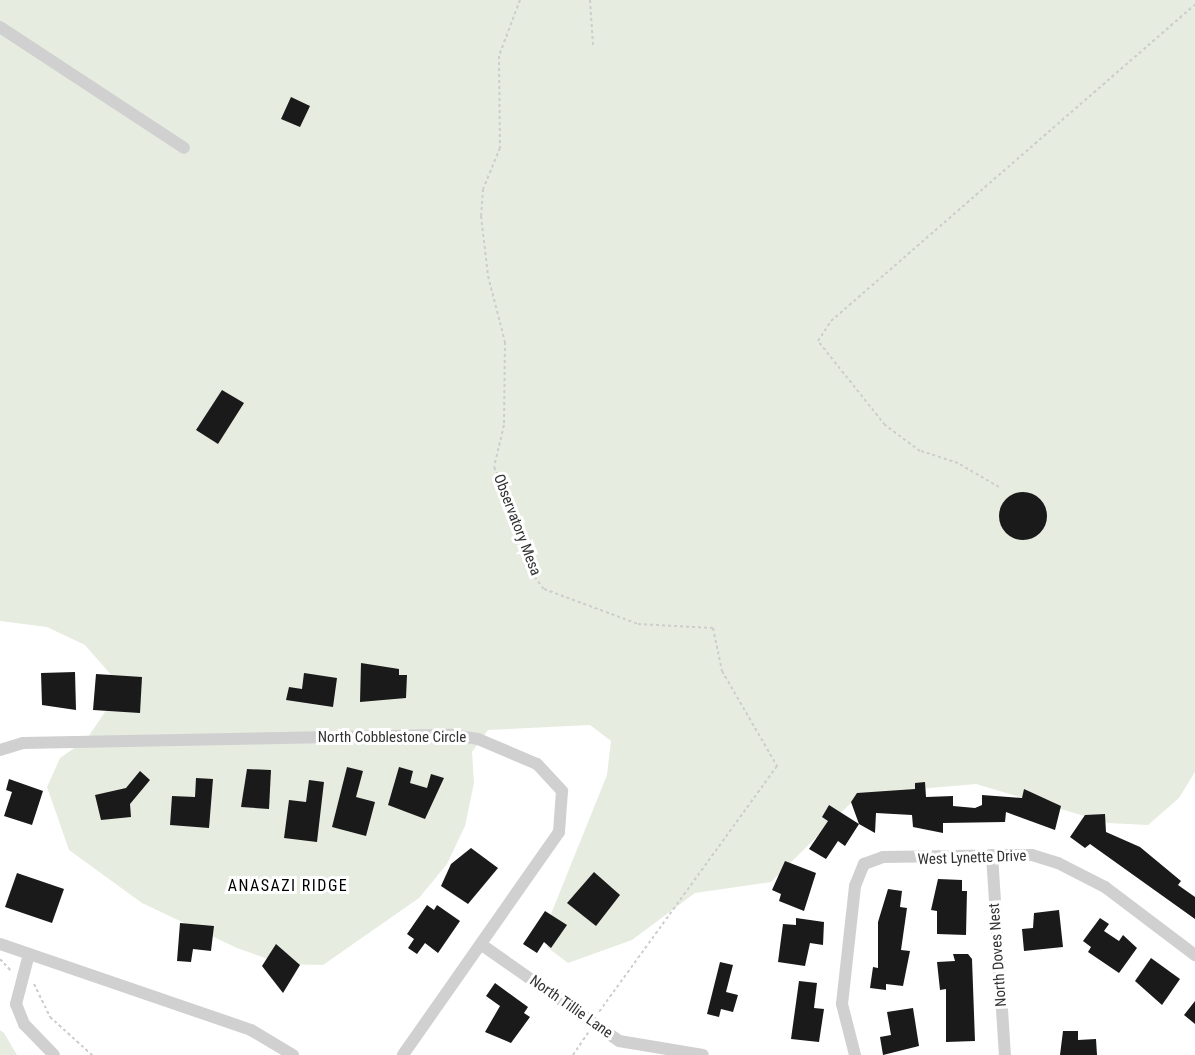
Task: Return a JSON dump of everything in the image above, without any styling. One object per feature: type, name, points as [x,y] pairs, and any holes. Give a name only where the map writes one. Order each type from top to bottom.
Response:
[{"type":"street","points":[[0,27],[184,148]]},
{"type":"street","name":"North Cobblestone Circle","points":[[0,750],[35,743],[453,735],[478,739],[552,775],[562,791],[564,811],[559,832],[403,1055]]},
{"type":"street","name":"North Doves Nest","points":[[992,855],[1005,1055]]},
{"type":"street","name":"West Lynette Drive","points":[[855,1055],[842,1004],[855,886],[864,864],[883,857],[1032,855],[1084,875],[1195,955]]},
{"type":"street","points":[[0,944],[258,1033],[292,1055]]},
{"type":"street","name":"North Tillie Lane","points":[[482,945],[592,1022],[630,1044],[703,1055]]},
{"type":"street","points":[[29,954],[19,978],[16,1004],[24,1024],[54,1055]]},
{"type":"path","name":"Observatory Mesa","points":[[520,0],[499,56],[500,148],[483,189],[481,216],[488,276],[505,342],[504,425],[494,467],[517,517],[531,572],[544,589],[638,624],[713,628],[722,671],[777,766],[592,1022],[573,1055]]},
{"type":"path","points":[[590,0],[592,45]]},
{"type":"path","points":[[999,487],[958,463],[920,451],[885,425],[818,341],[831,321],[1195,4]]},
{"type":"path","points":[[0,959],[19,978],[35,984],[50,1017],[92,1055]]},
{"type":"shaded area","points":[[0,0],[1195,0],[1195,772],[1179,798],[1148,825],[1108,823],[976,784],[860,794],[771,882],[695,893],[632,940],[568,963],[547,947],[551,914],[607,775],[611,741],[590,725],[488,730],[472,752],[474,783],[465,826],[447,864],[419,898],[323,965],[282,964],[237,948],[142,903],[69,850],[47,787],[60,758],[86,740],[107,709],[112,676],[85,645],[47,627],[0,621]]},
{"type":"shaded area","points":[[0,1030],[4,1033],[17,1055],[0,1055]]},
{"type":"building","points":[[291,97],[310,106],[300,127],[281,119]]},
{"type":"building","points":[[222,390],[244,403],[218,444],[196,430]]},
{"type":"building","points":[[1018,492],[1028,492],[1040,499],[1047,511],[1047,521],[1040,533],[1028,540],[1018,540],[1003,529],[999,521],[999,511],[1010,496]]},
{"type":"building","points":[[361,663],[399,669],[399,675],[407,675],[406,698],[360,702]]},
{"type":"building","points":[[75,672],[76,710],[42,705],[41,673]]},
{"type":"building","points":[[304,673],[337,678],[333,707],[286,700],[289,687],[302,689]]},
{"type":"building","points":[[96,674],[142,677],[140,713],[93,710]]},
{"type":"building","points":[[347,767],[363,771],[356,797],[375,802],[366,836],[332,827]]},
{"type":"building","points":[[399,767],[413,771],[410,783],[427,788],[431,774],[444,778],[425,819],[388,805]]},
{"type":"building","points":[[247,769],[271,770],[269,809],[241,807]]},
{"type":"building","points":[[140,771],[150,780],[130,804],[131,817],[101,820],[95,795],[126,788]]},
{"type":"building","points":[[196,778],[213,779],[209,828],[170,825],[172,796],[195,797]]},
{"type":"building","points":[[9,779],[43,791],[32,825],[4,816],[12,792],[6,790]]},
{"type":"building","points":[[309,780],[324,782],[317,842],[284,838],[289,800],[306,802]]},
{"type":"building","points":[[925,782],[926,797],[953,796],[953,806],[975,808],[982,805],[982,795],[1022,798],[1024,789],[1061,806],[1055,830],[1006,812],[1005,822],[943,823],[943,833],[913,827],[912,815],[876,813],[875,833],[859,824],[851,802],[857,793],[915,789],[915,783]]},
{"type":"building","points":[[829,805],[859,824],[845,846],[838,841],[826,859],[809,849],[828,821],[822,817]]},
{"type":"building","points":[[1105,814],[1106,832],[1140,847],[1181,881],[1178,885],[1195,897],[1195,919],[1090,844],[1085,848],[1070,837],[1085,815]]},
{"type":"building","points":[[471,848],[498,868],[468,904],[441,886],[451,864]]},
{"type":"building","points":[[785,861],[816,873],[804,911],[779,901],[781,894],[772,890]]},
{"type":"building","points":[[594,872],[620,895],[596,926],[567,903]]},
{"type":"building","points":[[17,873],[64,889],[52,923],[5,907]]},
{"type":"building","points":[[938,879],[962,880],[962,891],[967,891],[966,935],[937,934],[937,911],[931,910]]},
{"type":"building","points":[[888,889],[902,891],[900,907],[907,908],[901,950],[910,951],[903,986],[886,984],[886,990],[870,988],[873,967],[878,968],[878,922]]},
{"type":"building","points":[[427,905],[434,910],[437,905],[460,921],[438,953],[425,943],[417,954],[408,948],[414,939],[407,934]]},
{"type":"building","points":[[1059,910],[1063,947],[1024,951],[1022,929],[1033,928],[1034,913]]},
{"type":"building","points":[[545,911],[567,925],[551,948],[544,942],[537,953],[523,944]]},
{"type":"building","points":[[796,918],[824,922],[823,945],[810,943],[805,966],[778,962],[783,924],[796,925]]},
{"type":"building","points":[[1100,918],[1109,924],[1104,931],[1119,941],[1123,935],[1137,948],[1119,973],[1088,952],[1091,947],[1083,941]]},
{"type":"building","points":[[180,923],[214,926],[211,951],[193,949],[191,962],[177,961]]},
{"type":"building","points":[[276,944],[300,965],[283,993],[262,966]]},
{"type":"building","points":[[953,954],[968,954],[972,959],[975,1041],[946,1042],[946,989],[940,990],[937,962],[955,961]]},
{"type":"building","points":[[1151,958],[1180,979],[1162,1005],[1135,981]]},
{"type":"building","points":[[720,962],[733,965],[726,992],[738,995],[733,1012],[721,1009],[719,1017],[707,1014]]},
{"type":"building","points":[[799,981],[817,983],[814,1008],[824,1009],[819,1042],[791,1039]]},
{"type":"building","points":[[495,983],[528,1007],[524,1013],[530,1017],[511,1043],[485,1032],[500,1006],[486,996]]},
{"type":"building","points":[[1195,1001],[1195,1024],[1184,1015]]},
{"type":"building","points":[[913,1008],[919,1046],[883,1055],[880,1037],[891,1035],[887,1012]]},
{"type":"building","points":[[1063,1031],[1078,1031],[1078,1040],[1096,1039],[1097,1055],[1060,1055]]},
{"type":"district","name":"ANASAZI RIDGE","points":[[288,886]]}]
